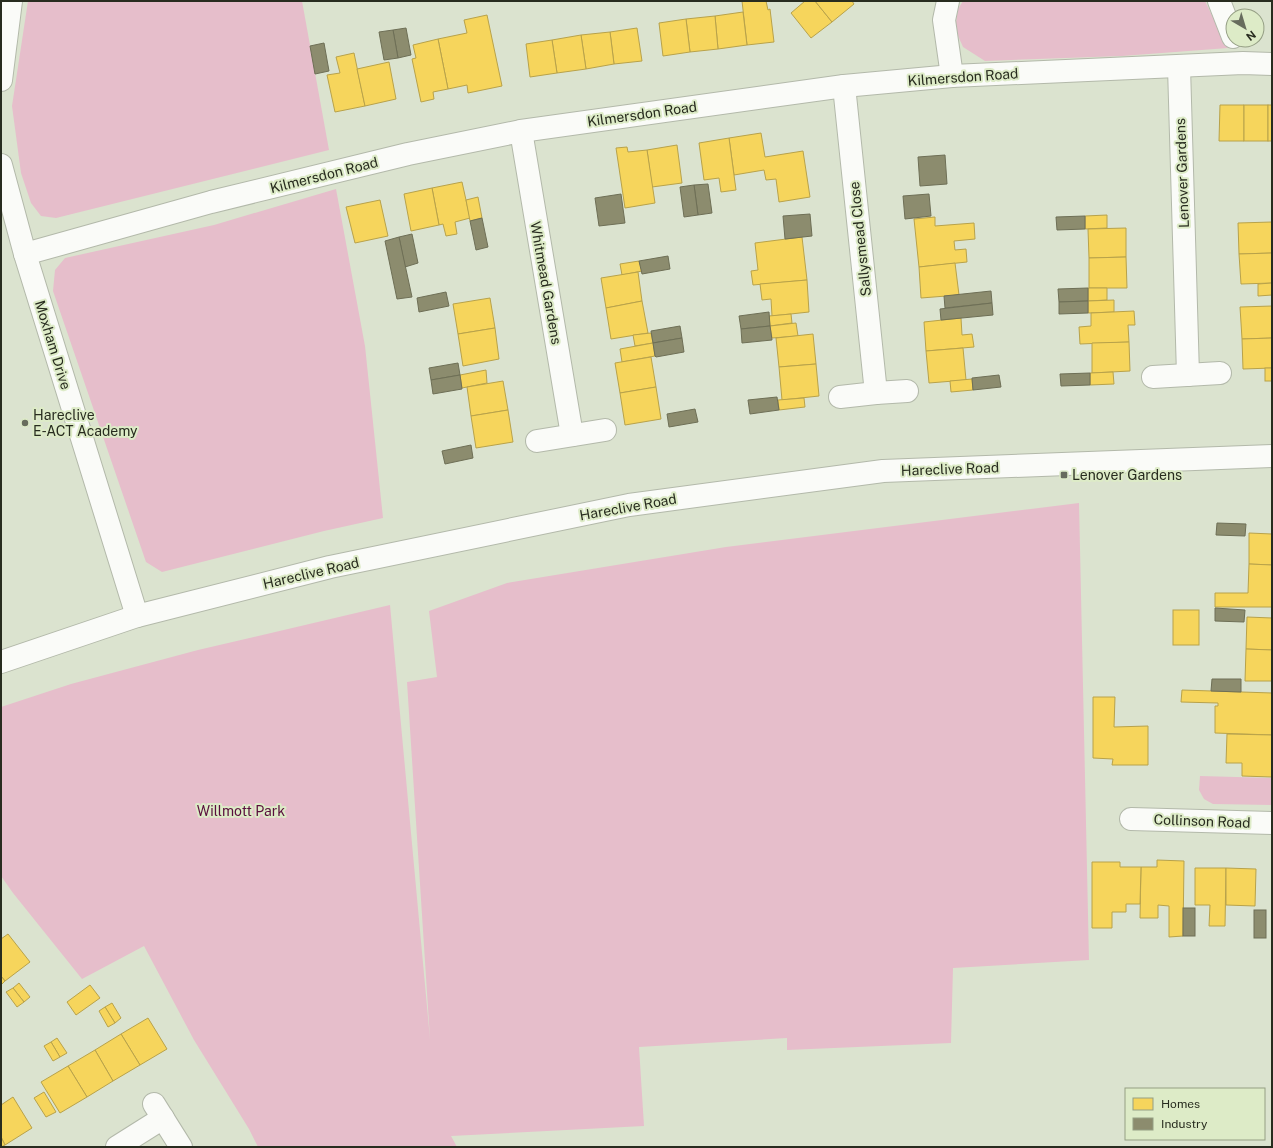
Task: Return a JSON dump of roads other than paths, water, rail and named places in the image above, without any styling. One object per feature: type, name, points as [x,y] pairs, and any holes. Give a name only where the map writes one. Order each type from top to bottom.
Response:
[{"type":"street","points":[[1,80],[12,1]]},
{"type":"street","points":[[948,1],[944,20],[952,76]]},
{"type":"street","points":[[1219,1],[1225,16]]},
{"type":"street","points":[[1237,48],[1243,63]]},
{"type":"street","name":"Kilmersdon Road","points":[[25,254],[211,202],[408,154],[521,131],[844,86],[952,76],[1243,63],[1272,64]]},
{"type":"street","name":"Lenover Gardens","points":[[1179,66],[1188,375]]},
{"type":"street","name":"Sallysmead Close","points":[[844,86],[876,392]]},
{"type":"street","name":"Whitmead Gardens","points":[[521,131],[572,435]]},
{"type":"street","name":"Moxham Drive","points":[[1,165],[1,170],[25,254],[137,616]]},
{"type":"street","points":[[1153,377],[1220,373]]},
{"type":"street","points":[[840,397],[876,392],[907,391]]},
{"type":"street","points":[[537,441],[605,430]]},
{"type":"street","name":"Hareclive Road","points":[[1,662],[137,616],[330,567],[629,505],[883,472],[1272,456]]},
{"type":"street","name":"Collinson Road","points":[[1131,819],[1272,822]]},
{"type":"street","points":[[117,1147],[159,1111],[181,1147]]},
{"type":"place","name":"Hareclive E-ACT Academy","points":[[25,423]]},
{"type":"place","name":"Lenover Gardens","points":[[1064,475]]},
{"type":"park label","name":"Willmott Park","points":[[241,811]]}]
